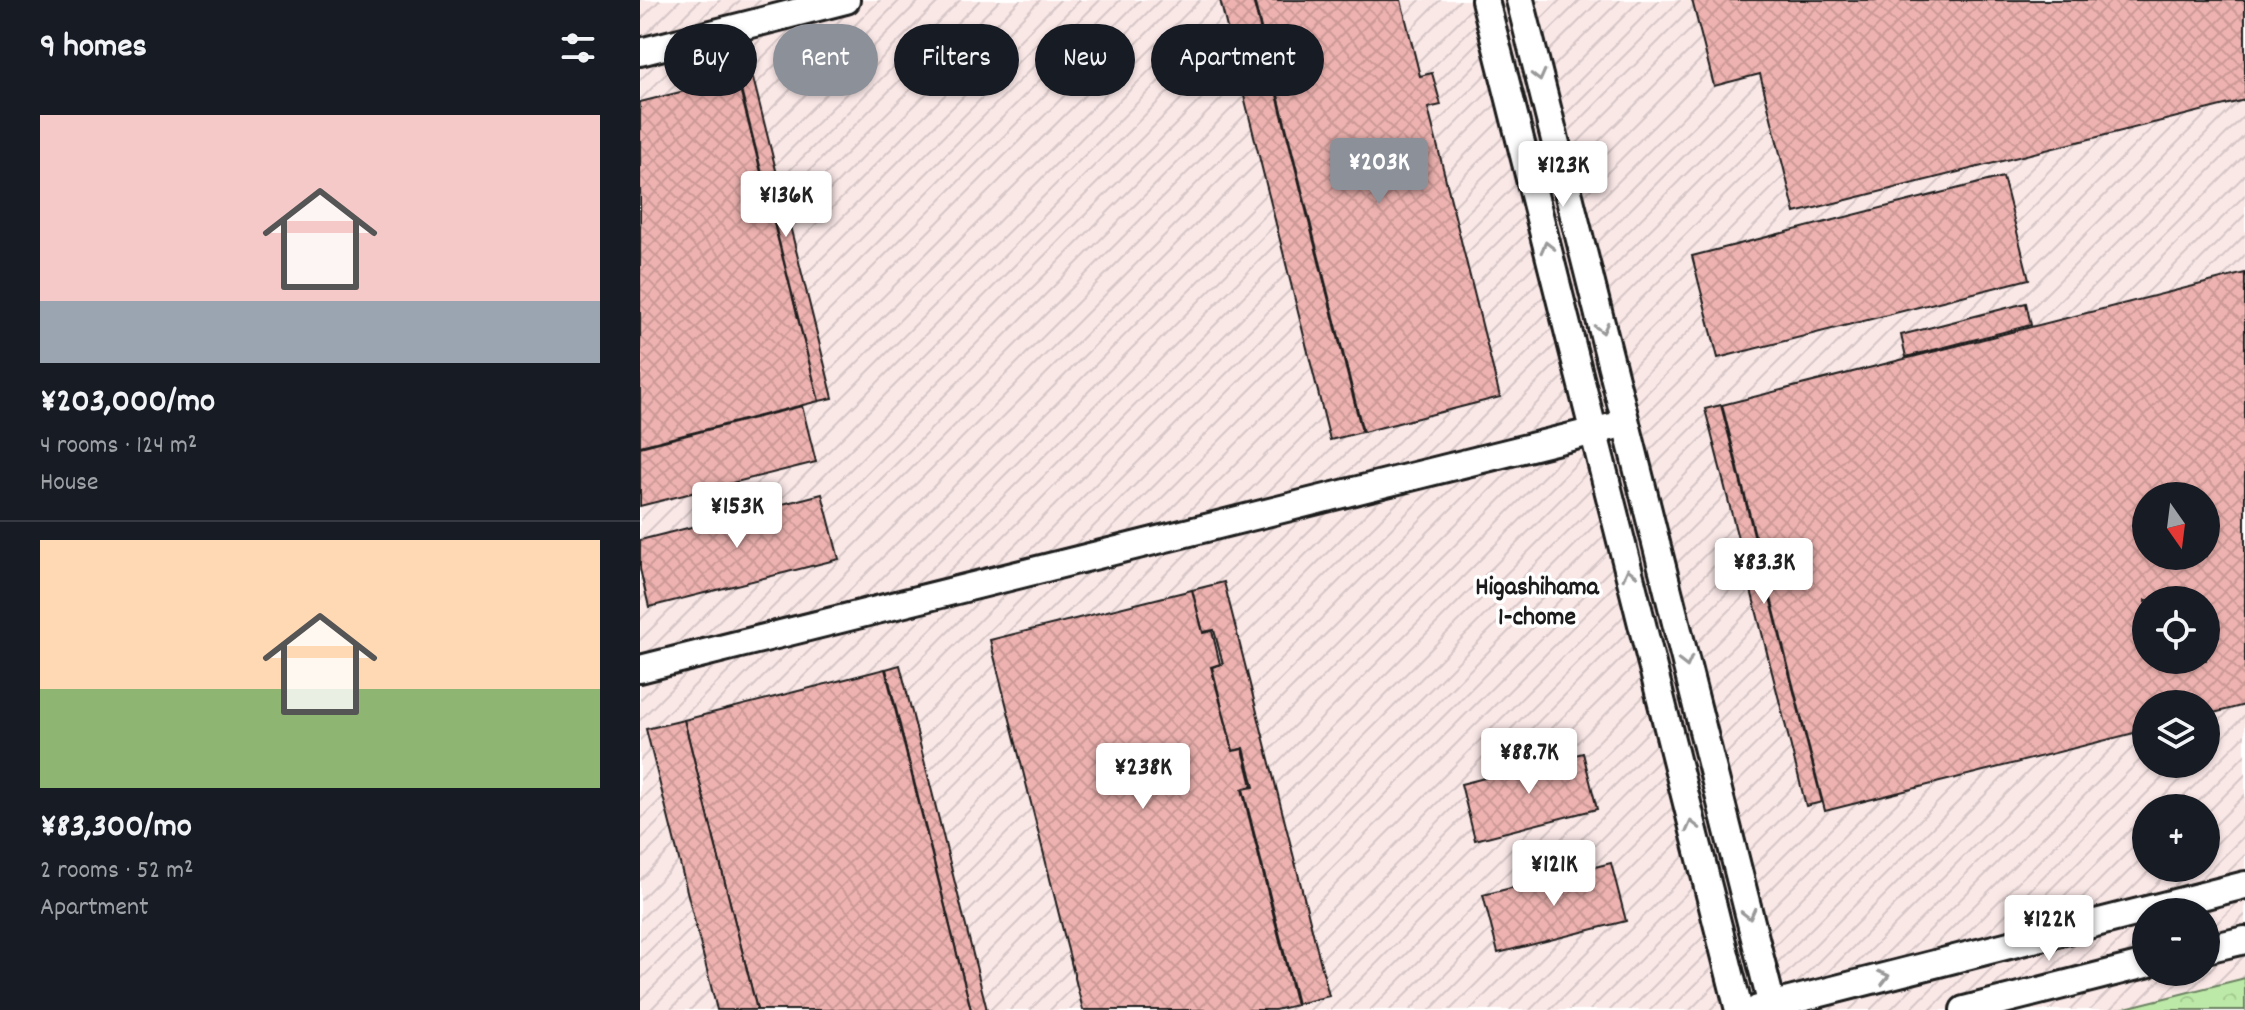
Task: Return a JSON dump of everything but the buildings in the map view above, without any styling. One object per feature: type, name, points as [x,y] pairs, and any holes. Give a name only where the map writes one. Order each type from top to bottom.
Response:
[{"type":"street","points":[[640,52],[846,0]]},
{"type":"street","points":[[1485,0],[1739,1010]]},
{"type":"street","points":[[1520,0],[1626,423],[1766,1008],[2245,885]]},
{"type":"street","points":[[640,669],[1626,423]]},
{"type":"street","points":[[2220,946],[2245,940]]},
{"type":"street","points":[[1964,1010],[2132,968]]},
{"type":"shaded area","points":[[640,0],[2245,0],[2245,1010],[640,1010]]},
{"type":"green space","points":[[2245,978],[2245,1010],[2117,1010],[2220,986]]},
{"type":"district","name":"Higashihama 1-chome","points":[[1537,603]]}]
